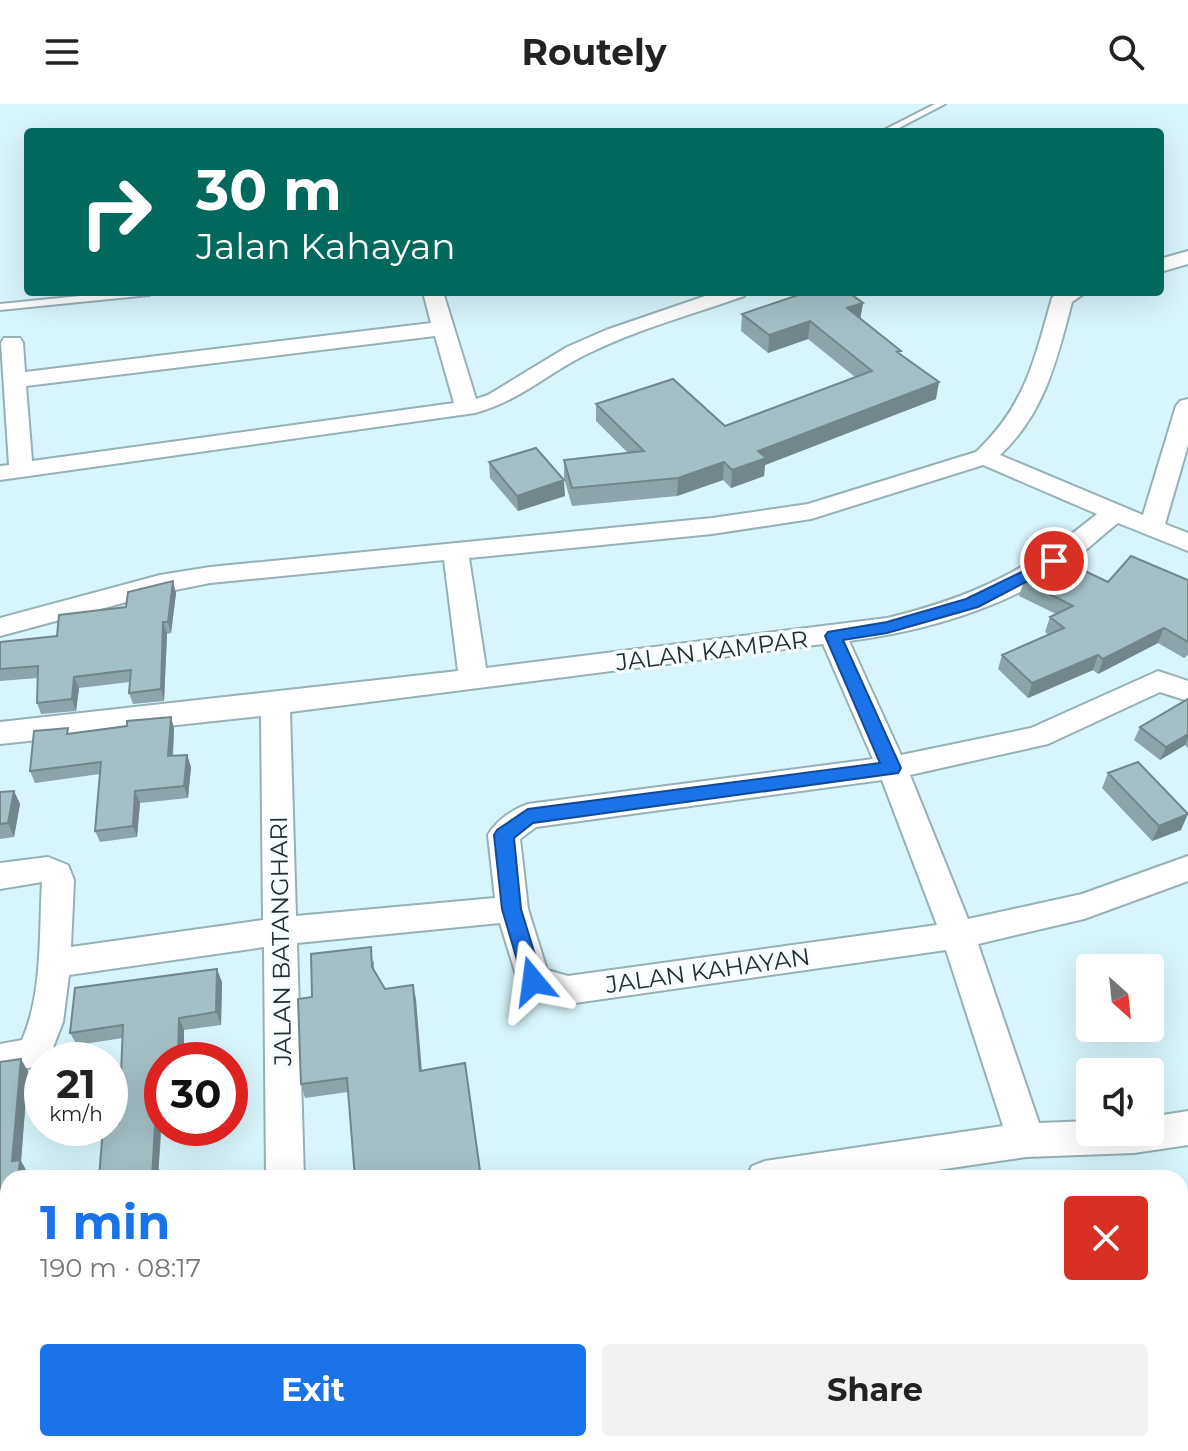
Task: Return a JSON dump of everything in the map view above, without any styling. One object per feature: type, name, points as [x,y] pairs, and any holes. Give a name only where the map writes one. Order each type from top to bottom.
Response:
[{"type":"street","points":[[1164,265],[1188,257]]},
{"type":"street","points":[[434,296],[467,408]]},
{"type":"street","points":[[12,343],[17,380],[11,471],[467,408],[496,400],[575,352],[614,335],[726,296]]},
{"type":"street","points":[[0,627],[160,584],[210,575],[712,526],[811,511],[984,457],[1017,426],[1037,387],[1062,298],[1067,296]]},
{"type":"street","points":[[17,380],[446,328]]},
{"type":"street","points":[[1151,528],[1188,406]]},
{"type":"street","points":[[984,457],[1113,514],[1188,543]]},
{"type":"street","name":"JALAN KAMPAR","points":[[0,733],[275,704],[887,627],[972,603],[1054,561],[1113,514]]},
{"type":"street","points":[[455,549],[473,678]]},
{"type":"street","points":[[833,636],[892,768],[958,935],[1026,1140]]},
{"type":"street","name":"JALAN KAHAYAN","points":[[1188,691],[1158,681],[1038,737],[892,768],[528,816],[504,835],[512,909],[533,981],[568,990],[958,935],[1084,906],[1188,868]]},
{"type":"street","name":"JALAN BATANGHARI","points":[[275,704],[285,1170]]},
{"type":"street","points":[[0,876],[48,869],[57,874],[54,963],[39,1046],[26,1056],[0,1059]]},
{"type":"street","points":[[54,963],[282,931],[512,909]]},
{"type":"street","points":[[820,1170],[1026,1140],[1134,1136],[1188,1128]]},
{"type":"lane","points":[[892,128],[941,104]]},
{"type":"lane","points":[[0,307],[109,296]]},
{"type":"building","points":[[795,296],[853,296],[863,303],[847,308],[901,351],[897,352],[939,382],[758,451],[766,458],[732,470],[724,462],[678,478],[572,488],[564,460],[644,451],[596,404],[673,379],[725,426],[872,371],[810,321],[769,335],[742,314]]},
{"type":"building","points":[[536,448],[564,480],[517,496],[489,462]]},
{"type":"building","points":[[1131,556],[1188,580],[1188,642],[1164,628],[1103,659],[1098,655],[1032,683],[1002,655],[1064,628],[1050,617],[1073,606],[1024,581],[1062,560],[1108,582]]},
{"type":"building","points":[[173,581],[168,622],[163,622],[161,689],[129,693],[131,670],[74,677],[72,699],[37,703],[38,666],[0,669],[0,642],[57,636],[59,615],[126,607],[128,592]]},
{"type":"building","points":[[1188,699],[1188,734],[1166,747],[1140,727]]},
{"type":"building","points":[[171,717],[168,756],[187,755],[184,786],[135,791],[133,826],[95,831],[101,762],[30,771],[34,731],[68,728],[67,734],[127,726],[127,721]]},
{"type":"building","points":[[1138,762],[1188,814],[1159,826],[1108,773]]},
{"type":"building","points":[[14,791],[8,823],[0,824],[0,792]]},
{"type":"building","points":[[371,947],[372,967],[385,989],[413,985],[420,1071],[465,1063],[480,1170],[354,1170],[347,1078],[301,1084],[298,999],[312,997],[311,954]]},
{"type":"building","points":[[217,969],[216,1012],[179,1018],[178,1042],[144,1042],[144,1146],[154,1146],[152,1170],[100,1170],[102,1146],[128,1146],[128,1042],[122,1042],[123,1025],[70,1033],[75,988]]},
{"type":"building","points":[[21,1059],[12,1161],[20,1160],[19,1170],[0,1170],[0,1062]]},
{"type":"route","points":[[533,981],[512,909],[504,835],[528,816],[892,768],[833,636],[926,618],[972,603],[1054,561]]}]
